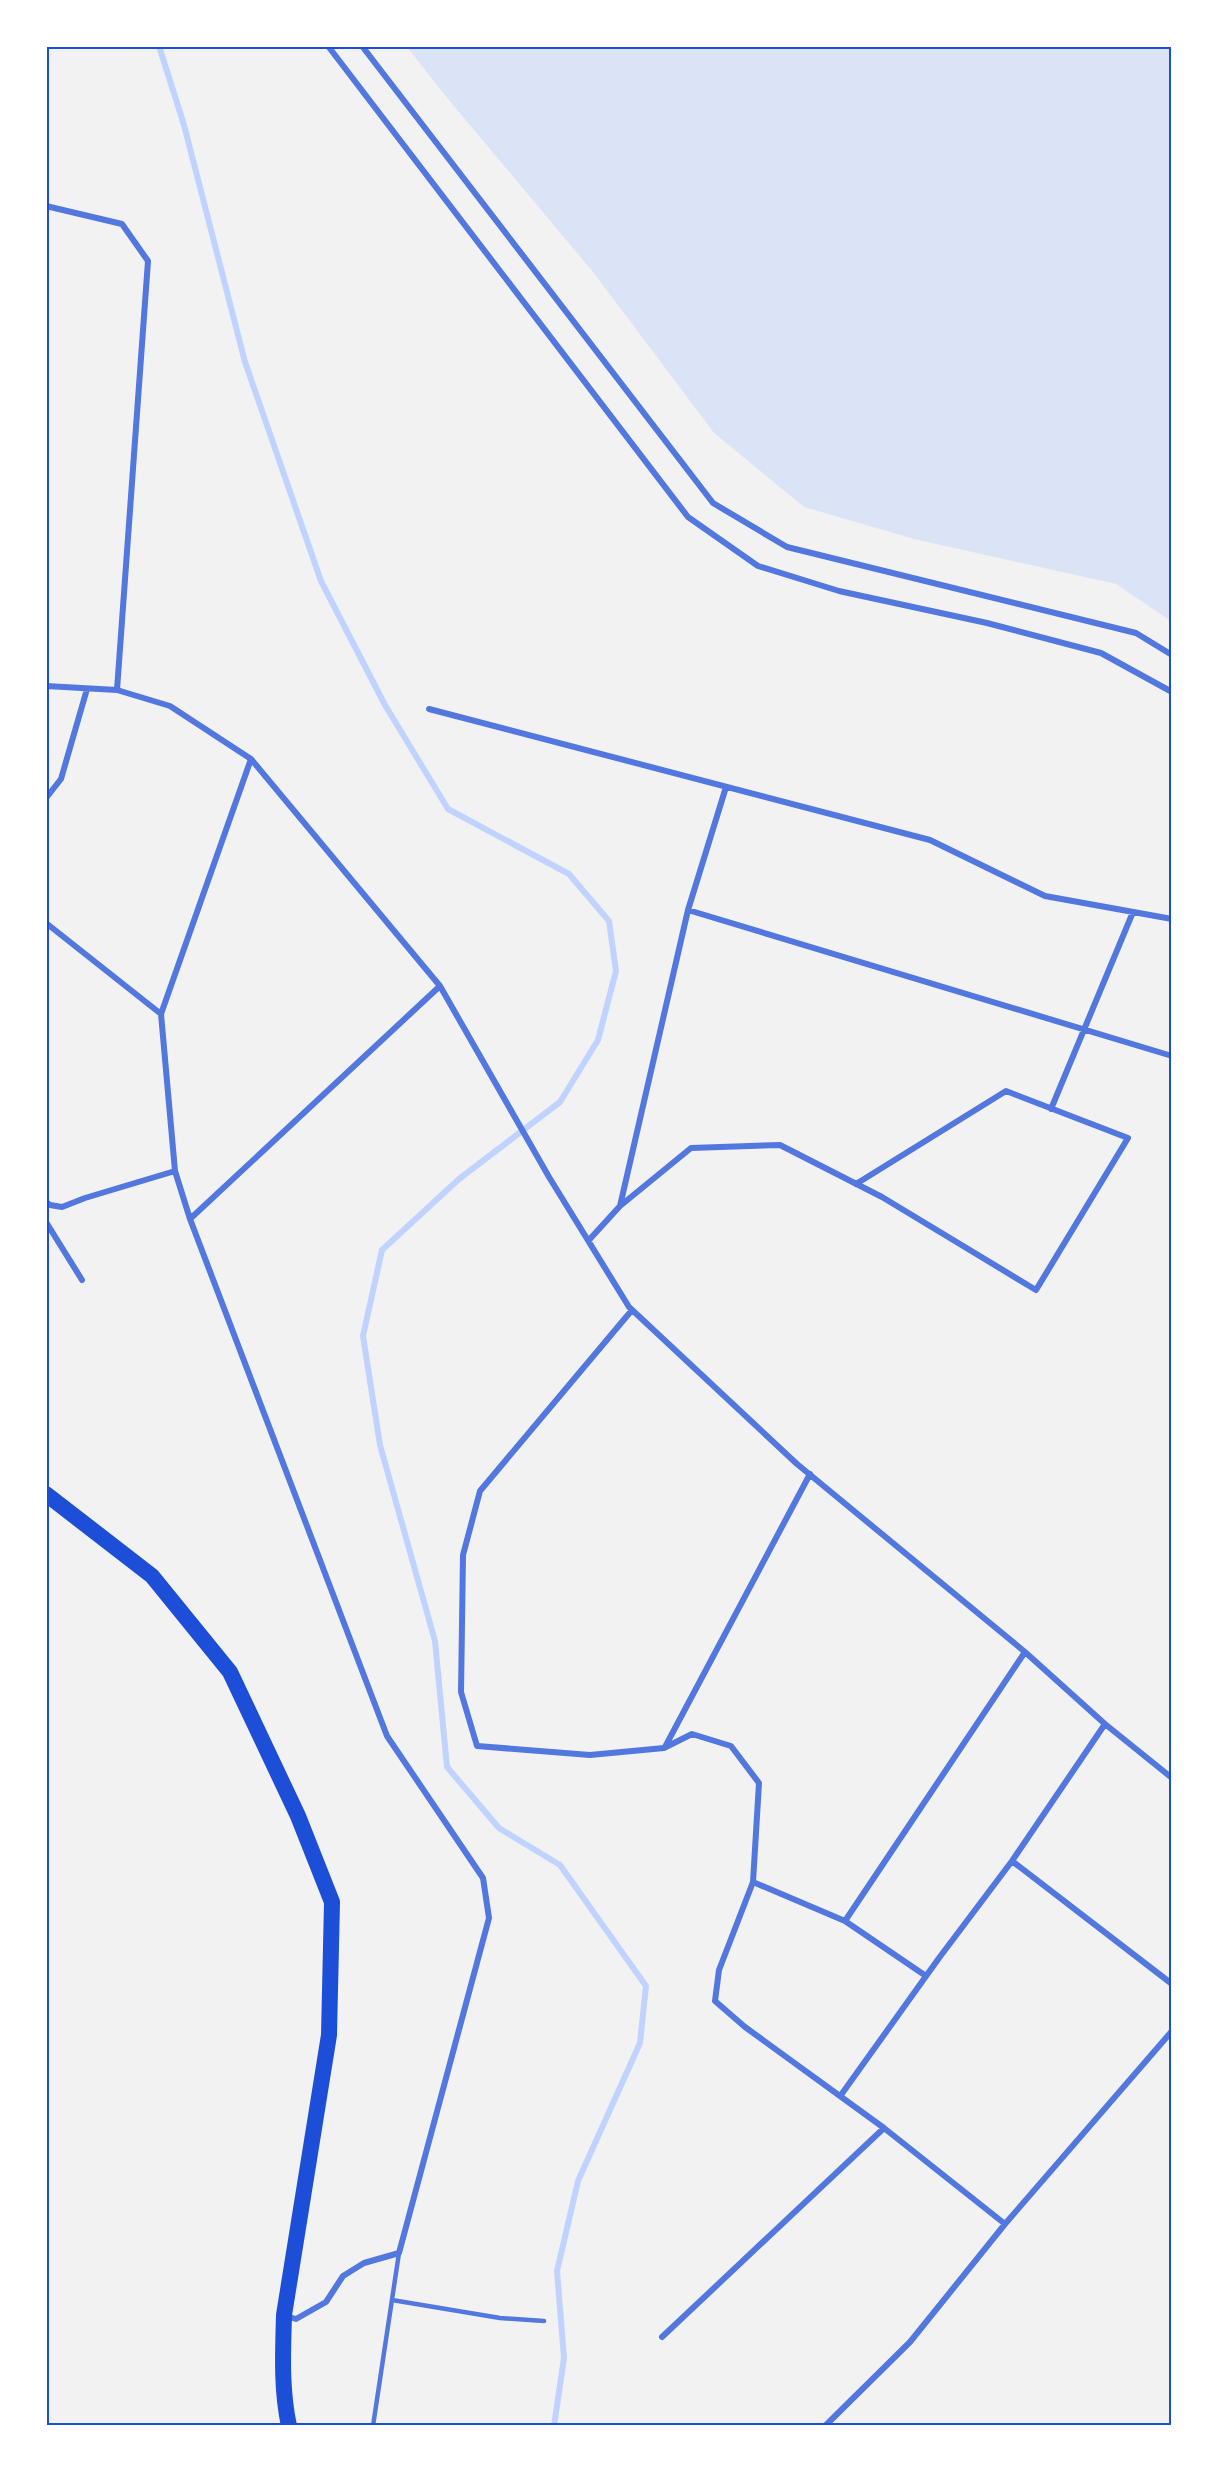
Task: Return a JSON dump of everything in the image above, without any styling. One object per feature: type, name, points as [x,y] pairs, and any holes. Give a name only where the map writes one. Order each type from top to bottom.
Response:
[{"type":"highway","points":[[46,1494],[152,1576],[230,1672],[298,1816],[332,1902],[329,2035],[284,2315],[283,2384],[284,2406],[289,2426]]},
{"type":"street","points":[[328,46],[688,517],[758,566],[839,591],[987,623],[1101,653],[1172,692]]},
{"type":"street","points":[[362,46],[713,503],[788,547],[1136,633],[1172,656]]},
{"type":"street","points":[[46,206],[122,224],[148,261],[117,690]]},
{"type":"street","points":[[46,686],[117,690],[170,706],[252,759],[440,986],[518,1118],[549,1177],[632,1310],[810,1474],[1025,1652],[1105,1724],[1172,1778]]},
{"type":"street","points":[[46,798],[61,779],[87,689]]},
{"type":"street","points":[[429,710],[930,840],[1045,896],[1172,919]]},
{"type":"street","points":[[252,759],[160,1014],[175,1170],[190,1219],[387,1736],[483,1878],[489,1918],[399,2253],[364,2263],[344,2276],[326,2302],[296,2319],[284,2315]]},
{"type":"street","points":[[620,1206],[688,910],[726,787]]},
{"type":"street","points":[[688,910],[1172,1056]]},
{"type":"street","points":[[1051,1108],[1133,912]]},
{"type":"street","points":[[46,923],[160,1014]]},
{"type":"street","points":[[190,1219],[440,986]]},
{"type":"street","points":[[589,1240],[620,1206],[691,1148],[780,1145],[856,1184],[1036,1290],[1128,1138],[1006,1091],[856,1184]]},
{"type":"street","points":[[46,1202],[62,1207],[175,1170]]},
{"type":"street","points":[[46,1222],[82,1280]]},
{"type":"street","points":[[632,1310],[480,1491],[463,1555],[461,1692],[477,1746],[590,1755],[664,1748],[692,1734],[731,1746],[759,1783],[753,1882],[719,1970],[715,2001],[745,2027],[884,2128],[1005,2224]]},
{"type":"street","points":[[664,1748],[810,1474]]},
{"type":"street","points":[[845,1921],[1025,1652]]},
{"type":"street","points":[[841,2095],[1012,1861],[1105,1724]]},
{"type":"street","points":[[1012,1861],[1172,1984]]},
{"type":"street","points":[[753,1882],[845,1921],[926,1976]]},
{"type":"street","points":[[825,2426],[910,2342],[1005,2224],[1172,2031]]},
{"type":"street","points":[[662,2337],[884,2128]]},
{"type":"lane","points":[[374,2426],[399,2253]]},
{"type":"lane","points":[[392,2300],[500,2318],[544,2321]]},
{"type":"shaded area","points":[[407,47],[1171,47],[1171,621],[1116,584],[914,539],[804,507],[714,433],[593,272]]},
{"type":"waterway","points":[[159,46],[184,125],[245,362],[321,581],[385,705],[448,809],[569,874],[609,921],[616,971],[598,1040],[560,1102],[459,1179],[382,1250],[363,1336],[380,1445],[435,1641],[447,1767],[499,1828],[560,1865],[646,1986],[640,2043],[578,2181],[557,2271],[564,2358],[554,2426]]}]
